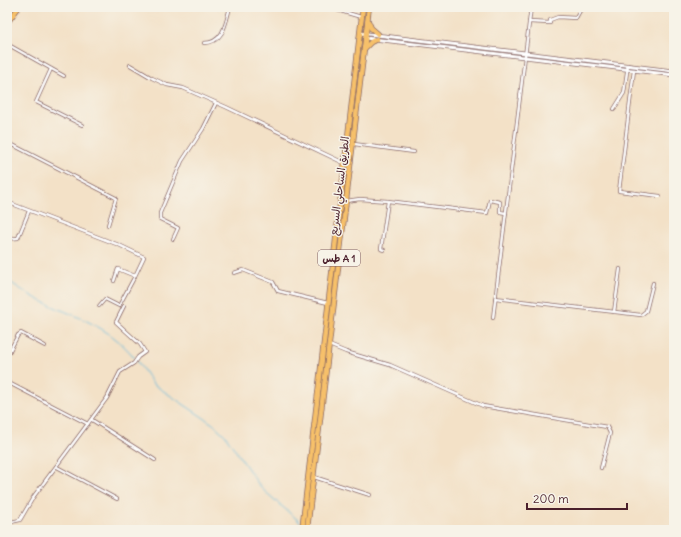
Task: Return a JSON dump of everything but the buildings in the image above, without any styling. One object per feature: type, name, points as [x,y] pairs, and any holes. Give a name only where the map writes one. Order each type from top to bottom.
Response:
[{"type":"highway","name":"الطريق الساحلي السريع","points":[[307,509],[328,303],[363,7]]},
{"type":"highway","name":"الطريق الساحلي السريع","points":[[307,509],[313,477],[354,144],[369,7]]},
{"type":"highway","points":[[364,49],[377,37],[368,20]]},
{"type":"highway","points":[[302,530],[307,509]]},
{"type":"highway","points":[[307,509],[307,530]]},
{"type":"main road","points":[[7,23],[19,7]]},
{"type":"street","points":[[204,43],[211,43],[220,37],[230,7]]},
{"type":"street","points":[[327,7],[362,17]]},
{"type":"street","points":[[493,318],[523,57],[531,7]]},
{"type":"street","points":[[529,22],[550,23],[550,20],[558,17],[576,18],[582,7]]},
{"type":"street","points":[[360,35],[524,52],[667,72],[674,75]]},
{"type":"street","points":[[413,41],[490,53],[566,62],[627,67],[634,70],[667,72],[674,70]]},
{"type":"street","points":[[7,44],[64,76]]},
{"type":"street","points":[[490,48],[490,53]]},
{"type":"street","points":[[566,62],[567,58]]},
{"type":"street","points":[[130,65],[168,85],[183,88],[344,163]]},
{"type":"street","points":[[614,108],[623,97],[627,67]]},
{"type":"street","points":[[51,69],[36,102],[82,125]]},
{"type":"street","points":[[634,70],[619,191],[660,196]]},
{"type":"street","points":[[173,239],[178,228],[160,219],[160,213],[182,161],[203,129],[216,103]]},
{"type":"street","points":[[7,142],[116,198],[108,225]]},
{"type":"street","points":[[354,144],[414,152]]},
{"type":"street","points":[[346,201],[360,199],[388,201],[487,213],[490,200],[500,202],[500,212],[506,213]]},
{"type":"street","points":[[384,250],[381,249],[388,201]]},
{"type":"street","points":[[7,202],[89,233],[144,257],[120,304],[118,306],[105,299],[99,306]]},
{"type":"street","points":[[7,239],[18,238],[29,211]]},
{"type":"street","points":[[114,281],[118,269],[135,276]]},
{"type":"street","points":[[614,312],[620,269]]},
{"type":"street","points":[[234,272],[243,270],[273,282],[278,291],[328,303]]},
{"type":"street","points":[[495,298],[640,315],[644,313],[652,283]]},
{"type":"street","points":[[7,526],[11,522],[20,520],[34,496],[57,468],[107,398],[120,372],[134,363],[138,357],[145,352],[140,344],[116,322],[124,306]]},
{"type":"street","points":[[7,356],[18,335],[21,333],[45,346]]},
{"type":"street","points":[[329,344],[400,369],[483,406],[607,427],[610,433],[602,468]]},
{"type":"street","points":[[7,382],[88,424]]},
{"type":"street","points":[[92,420],[154,460]]},
{"type":"street","points":[[57,468],[116,499]]},
{"type":"street","points":[[313,477],[370,495]]},
{"type":"waterway","points":[[7,280],[39,300],[79,317],[102,329],[114,337],[135,358]]},
{"type":"waterway","points":[[137,361],[153,384],[213,424],[225,435],[261,488],[300,522]]}]
